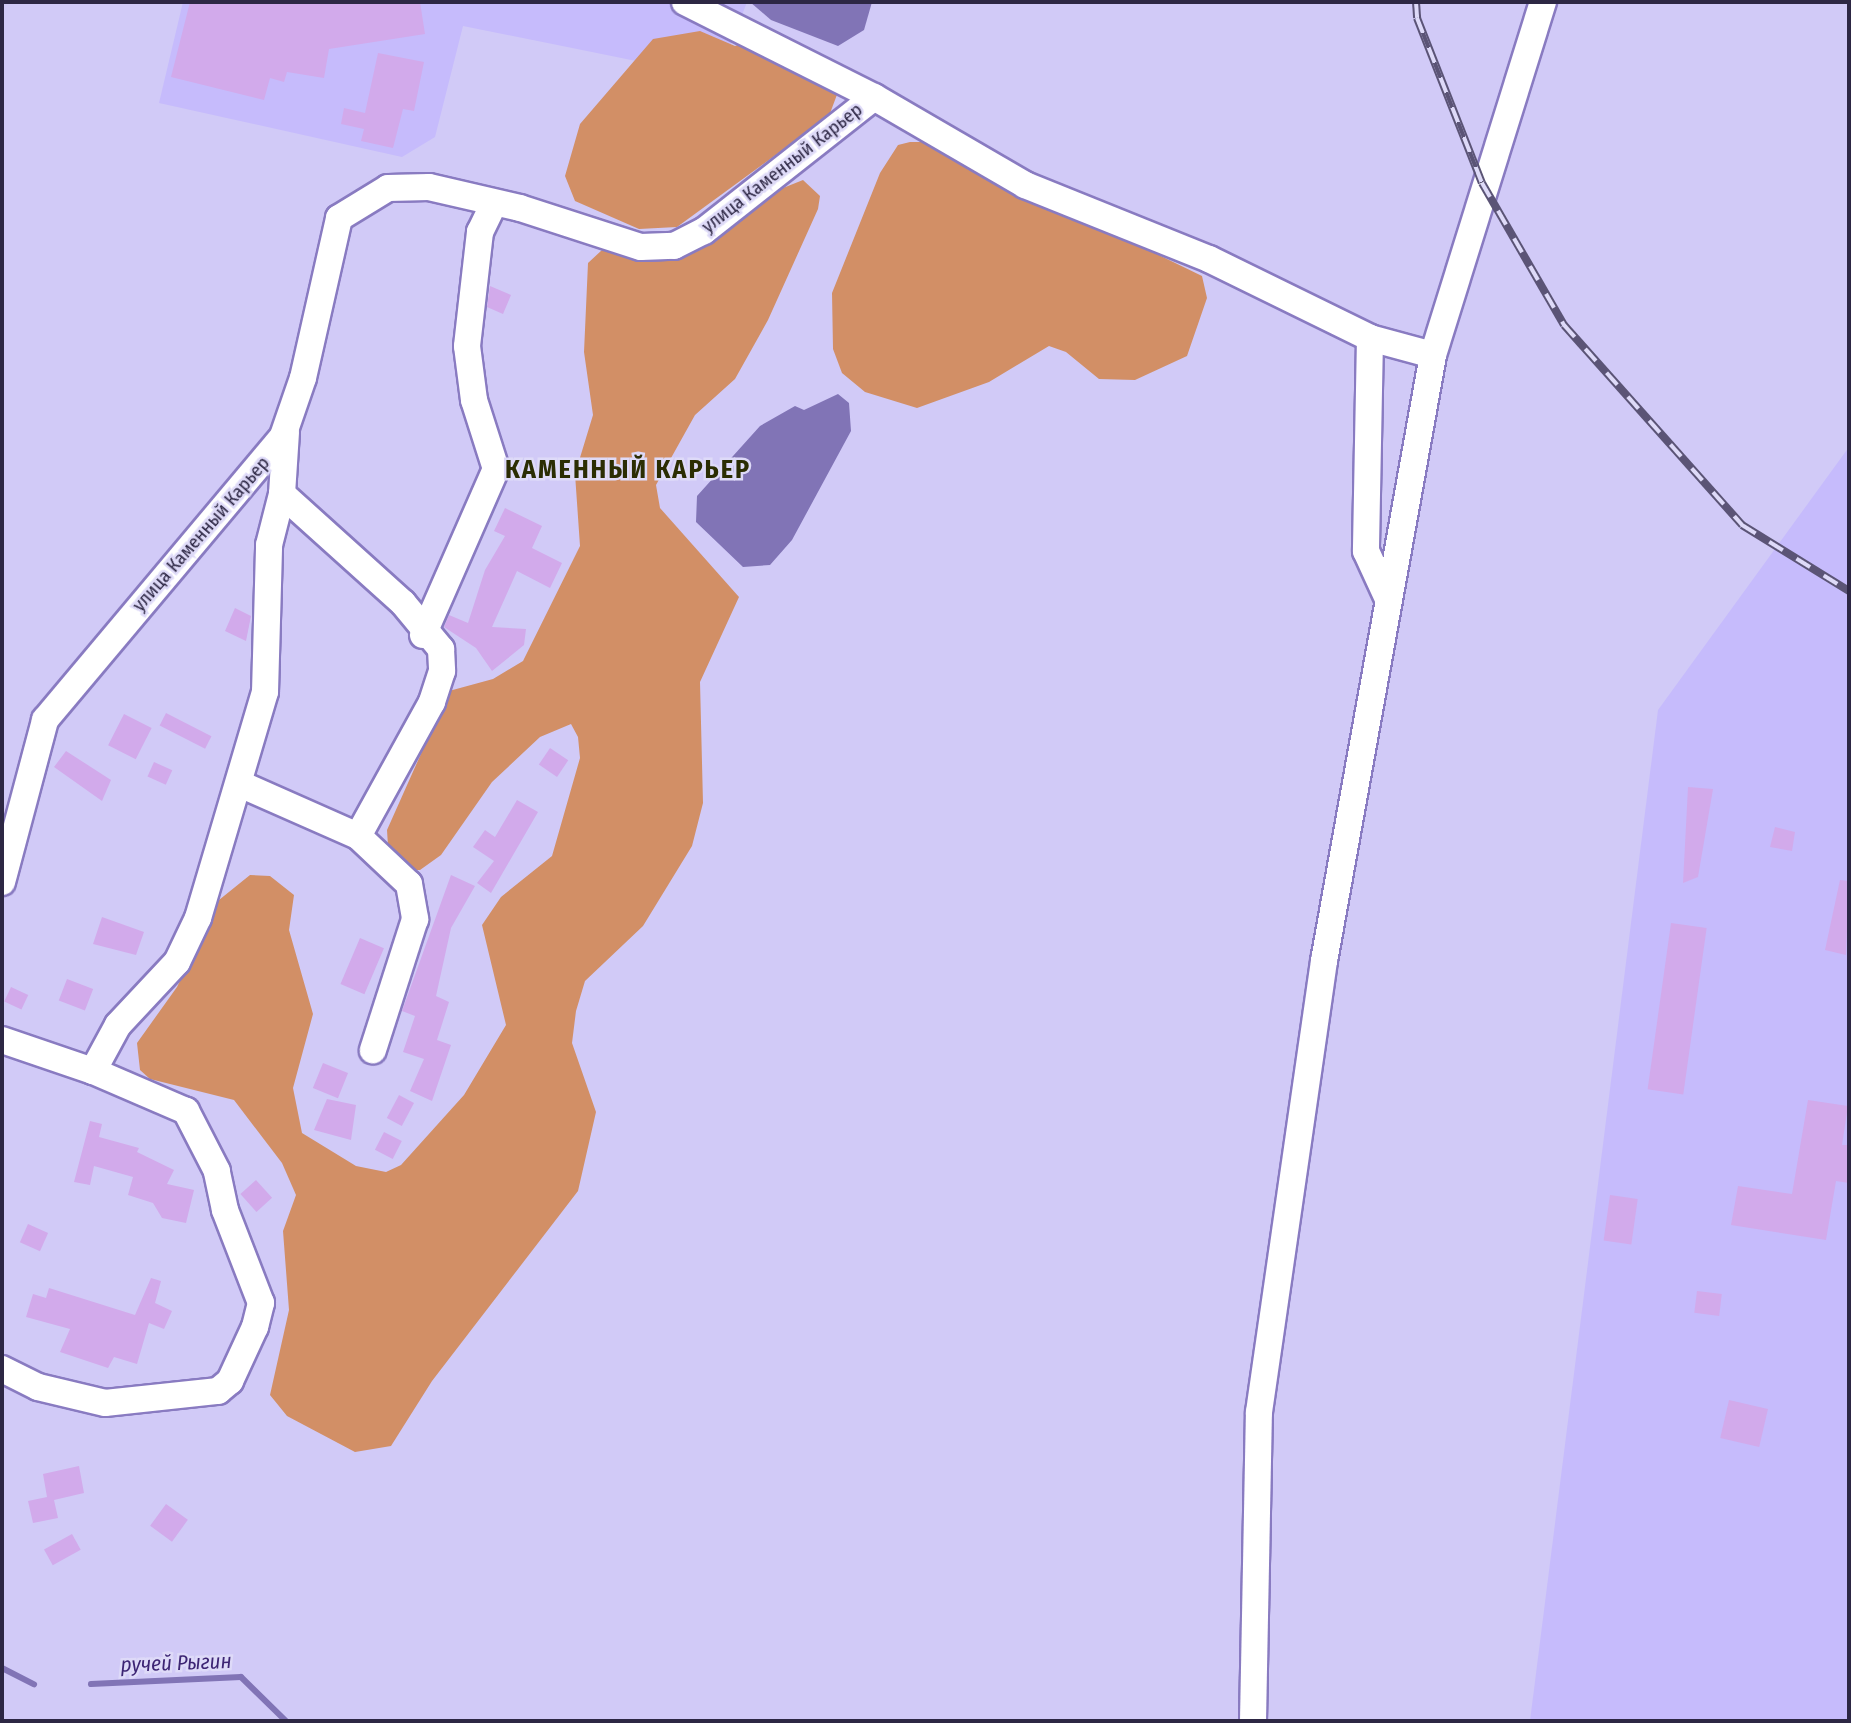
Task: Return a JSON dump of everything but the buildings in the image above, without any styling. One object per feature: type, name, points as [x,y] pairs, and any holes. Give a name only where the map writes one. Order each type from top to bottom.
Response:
[{"type":"street","points":[[685,2],[874,97],[1025,185],[1209,259],[1370,338],[1433,355]]},
{"type":"street","points":[[1253,1721],[1253,1500],[1269,1314],[1388,599],[1433,355],[1543,2]]},
{"type":"street","name":"улица Каменный Карьер","points":[[2,882],[45,720],[260,471],[286,427],[339,218],[388,188],[429,187],[641,247],[674,246],[704,231],[874,97]]},
{"type":"street","points":[[423,635],[496,470],[474,400],[467,346],[480,232],[493,205]]},
{"type":"street","points":[[1370,338],[1366,551],[1388,599]]},
{"type":"street","points":[[93,1071],[118,1025],[177,962],[240,784],[265,692],[269,545],[282,494],[286,427]]},
{"type":"street","points":[[282,494],[403,603],[423,635],[441,649],[442,671],[358,836]]},
{"type":"street","points":[[240,784],[358,836],[410,884],[416,901],[373,1051]]},
{"type":"street","points":[[2,1040],[93,1071],[186,1111],[217,1171],[225,1210],[261,1303],[256,1327],[230,1381],[218,1391],[105,1403],[38,1387],[2,1368]]},
{"type":"shaded area","points":[[183,2],[747,2],[729,49],[651,64],[463,26],[435,137],[402,157],[159,103]]},
{"type":"shaded area","points":[[750,2],[872,2],[864,30],[838,46],[771,20]]},
{"type":"shaded area","points":[[700,31],[735,46],[743,43],[838,92],[829,116],[677,227],[639,229],[575,201],[565,176],[580,124],[653,39]]},
{"type":"shaded area","points":[[926,142],[1202,276],[1207,298],[1187,356],[1135,380],[1099,379],[1066,352],[1049,346],[989,382],[917,408],[865,392],[842,373],[833,349],[832,293],[880,173],[898,145]]},
{"type":"shaded area","points":[[803,180],[820,196],[818,209],[768,320],[735,379],[695,415],[656,485],[660,508],[739,597],[700,682],[703,803],[692,846],[643,926],[585,981],[576,1011],[572,1043],[596,1112],[578,1191],[432,1381],[391,1446],[355,1452],[287,1416],[270,1395],[289,1310],[283,1231],[296,1195],[282,1163],[234,1100],[150,1079],[140,1070],[137,1043],[177,987],[219,900],[250,875],[270,876],[294,895],[289,930],[313,1014],[293,1088],[302,1133],[356,1166],[386,1172],[401,1165],[464,1095],[506,1025],[482,925],[501,897],[552,856],[580,758],[578,737],[571,724],[540,737],[492,782],[441,855],[420,870],[409,870],[388,846],[387,830],[449,691],[493,679],[523,661],[580,546],[575,474],[593,415],[584,352],[588,263],[602,250],[669,258],[700,250],[778,190]]},
{"type":"shaded area","points":[[838,394],[849,403],[851,431],[792,540],[770,565],[743,567],[696,522],[697,496],[760,426],[795,406],[804,410]]},
{"type":"shaded area","points":[[1849,447],[1849,1721],[1530,1721],[1658,710]]},
{"type":"waterway","name":"ручей Рыгин","points":[[2,1668],[34,1684]]},
{"type":"waterway","name":"ручей Рыгин","points":[[91,1684],[241,1677],[286,1721]]},
{"type":"railway","points":[[1416,2],[1417,18],[1482,183],[1564,325],[1742,525],[1849,591]]},
{"type":"district","name":"КАМЕННЫЙ КАРЬЕР","points":[[628,470]]}]
